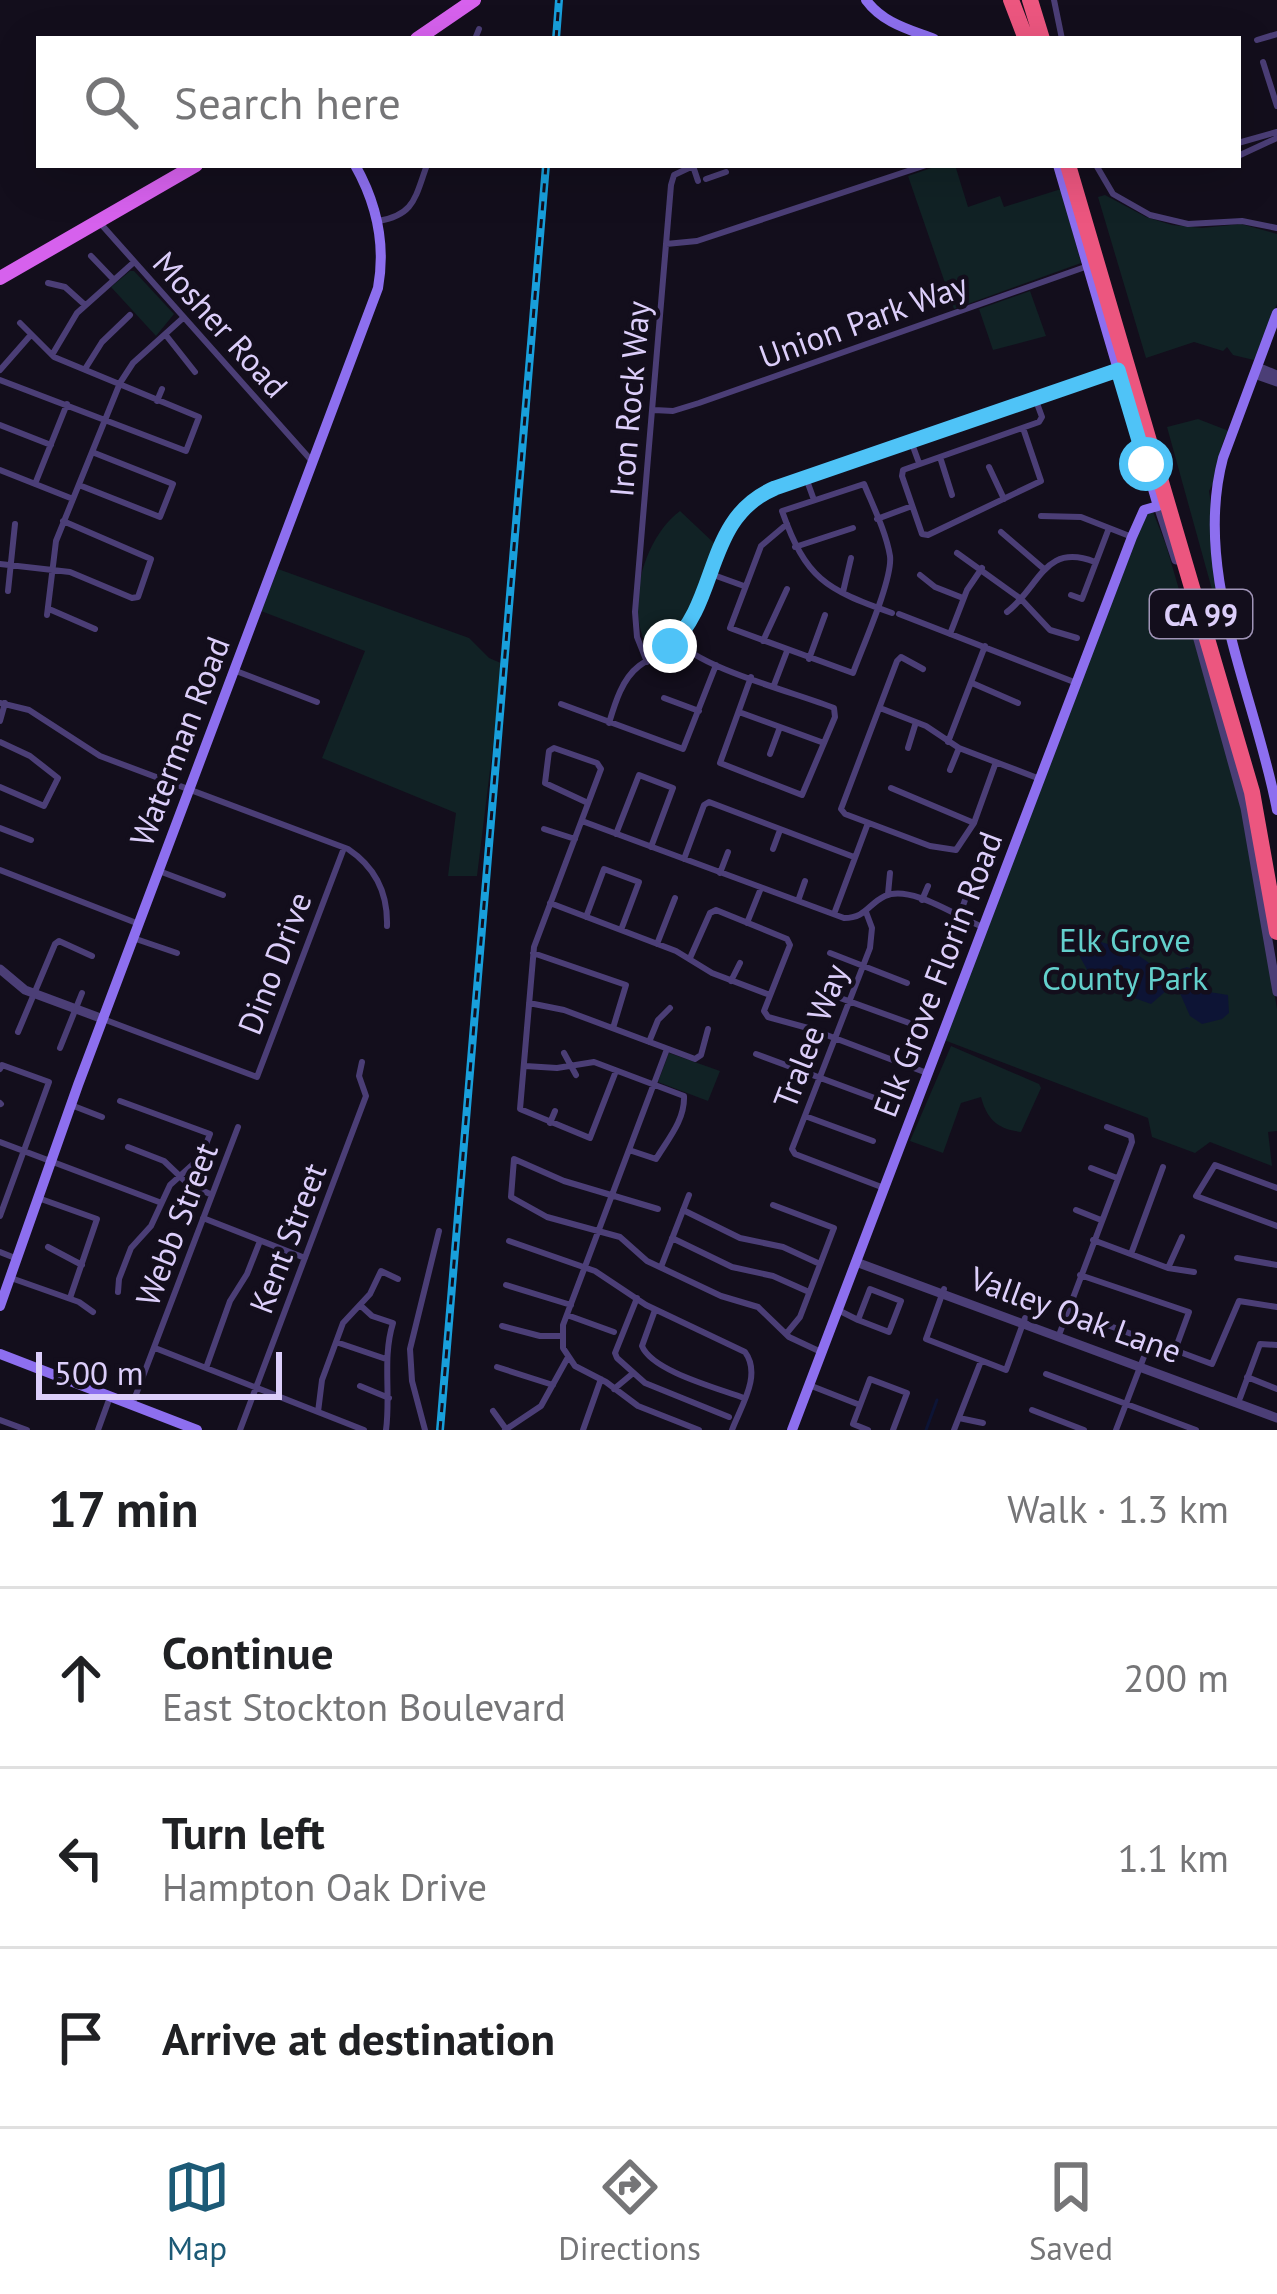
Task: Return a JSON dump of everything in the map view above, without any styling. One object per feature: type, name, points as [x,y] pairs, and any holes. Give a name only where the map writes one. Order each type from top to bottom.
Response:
[{"type":"highway","points":[[1015,0],[1027,36]]},
{"type":"highway","points":[[1034,0],[1043,36]]},
{"type":"highway","name":"CA 99","points":[[1069,168],[1252,792],[1277,932]]},
{"type":"highway","name":"CA 99","points":[[1080,168],[1263,792],[1277,864]]},
{"type":"main road","points":[[416,36],[470,0]]},
{"type":"main road","points":[[866,0],[894,24],[926,36]]},
{"type":"main road","points":[[0,275],[180,168]]},
{"type":"main road","points":[[96,218],[190,168]]},
{"type":"main road","name":"Waterman Road","points":[[0,1306],[50,1161],[378,288],[382,254],[378,221],[356,168]]},
{"type":"main road","points":[[1059,168],[1157,503]]},
{"type":"main road","points":[[1277,313],[1238,416],[1219,486],[1218,555],[1231,640],[1277,810]]},
{"type":"main road","points":[[1219,486],[1232,439],[1277,330]]},
{"type":"main road","name":"Elk Grove Florin Road","points":[[792,1430],[1132,537],[1144,510],[1157,503]]},
{"type":"main road","name":"Waterman Road","points":[[0,1289],[8,1277]]},
{"type":"main road","points":[[0,1356],[171,1425],[197,1430]]},
{"type":"street","points":[[1054,0],[1062,36]]},
{"type":"street","points":[[476,36],[479,29]]},
{"type":"street","points":[[1257,40],[1277,34]]},
{"type":"street","points":[[1263,62],[1277,106]]},
{"type":"street","points":[[1241,142],[1277,135]]},
{"type":"street","points":[[1241,154],[1277,135]]},
{"type":"street","points":[[378,221],[400,216],[411,206],[426,168]]},
{"type":"street","name":"Iron Rock Way","points":[[647,662],[637,638],[634,612],[674,175],[689,168]]},
{"type":"street","name":"Iron Rock Way","points":[[694,168],[702,180],[726,172]]},
{"type":"street","points":[[666,244],[697,241],[917,168]]},
{"type":"street","points":[[1098,168],[1113,194],[1157,218],[1194,224],[1242,221],[1277,228]]},
{"type":"street","name":"Mosher Road","points":[[96,218],[313,463]]},
{"type":"street","points":[[92,256],[114,280]]},
{"type":"street","points":[[52,355],[85,305],[133,263]]},
{"type":"street","name":"Union Park Way","points":[[652,410],[673,411],[699,404],[1088,266]]},
{"type":"street","points":[[48,284],[65,287],[85,305]]},
{"type":"street","points":[[85,369],[98,347],[130,314]]},
{"type":"street","points":[[95,628],[48,612],[51,570],[63,521],[120,383],[133,363],[183,318]]},
{"type":"street","points":[[0,380],[186,451],[199,417],[52,355],[20,323]]},
{"type":"street","points":[[165,334],[195,373]]},
{"type":"street","points":[[0,370],[30,336]]},
{"type":"street","points":[[609,723],[626,681],[677,640],[692,618],[724,533],[743,508],[766,492],[1118,368]]},
{"type":"street","points":[[1261,372],[1277,380]]},
{"type":"street","points":[[157,401],[162,389]]},
{"type":"street","points":[[1023,428],[1041,481],[928,535],[922,533],[903,470],[1040,422],[1035,398]]},
{"type":"street","points":[[35,484],[67,403]]},
{"type":"street","points":[[0,424],[51,445]]},
{"type":"street","points":[[911,441],[919,463]]},
{"type":"street","points":[[79,485],[160,518],[173,484],[92,452]]},
{"type":"street","points":[[940,457],[952,495]]},
{"type":"street","points":[[989,467],[1004,499]]},
{"type":"street","points":[[0,470],[73,500]]},
{"type":"street","points":[[806,478],[814,500]]},
{"type":"street","points":[[787,524],[764,542],[730,628],[854,674],[876,607],[890,560],[864,484],[782,512],[787,524],[795,547],[813,574],[876,607],[1076,682]]},
{"type":"street","points":[[1157,503],[1243,797],[1277,992]]},
{"type":"street","points":[[878,518],[912,506]]},
{"type":"street","points":[[1041,516],[1077,517],[1132,537]]},
{"type":"street","points":[[4,565],[70,572],[137,597],[152,559],[63,521]]},
{"type":"street","points":[[8,591],[4,565],[15,524]]},
{"type":"street","points":[[795,547],[853,528]]},
{"type":"street","points":[[1071,595],[1082,598],[1108,528]]},
{"type":"street","points":[[1001,532],[1044,569]]},
{"type":"street","points":[[957,553],[1021,598],[1050,630],[1077,638]]},
{"type":"street","points":[[1007,611],[1044,569],[1068,556],[1095,562]]},
{"type":"street","points":[[843,592],[851,558]]},
{"type":"street","points":[[950,634],[963,598],[982,568]]},
{"type":"street","points":[[708,573],[744,586]]},
{"type":"street","points":[[920,575],[931,585],[963,598]]},
{"type":"street","points":[[764,641],[787,589]]},
{"type":"street","points":[[809,659],[825,615]]},
{"type":"street","points":[[677,640],[692,655],[716,665],[751,677],[774,685],[834,708],[806,792],[798,795],[721,763],[751,677]]},
{"type":"street","points":[[948,742],[985,646]]},
{"type":"street","points":[[774,685],[787,651]]},
{"type":"street","points":[[923,669],[901,657],[841,808],[868,823],[951,851],[963,845],[996,762]]},
{"type":"street","points":[[561,704],[683,749],[716,665]]},
{"type":"street","points":[[234,670],[317,702]]},
{"type":"street","points":[[972,683],[1018,703]]},
{"type":"street","points":[[664,698],[699,711]]},
{"type":"street","points":[[0,721],[3,703],[29,710],[100,756],[344,848],[378,880],[387,926]]},
{"type":"street","points":[[880,708],[916,722],[959,748],[1040,779]]},
{"type":"street","points":[[739,712],[824,743]]},
{"type":"street","points":[[908,748],[916,722]]},
{"type":"street","points":[[770,754],[780,727]]},
{"type":"street","points":[[0,742],[30,756],[58,779],[44,806],[0,788]]},
{"type":"street","points":[[588,803],[545,783],[549,751],[554,748],[597,764],[601,770],[532,953],[520,1109],[590,1138],[616,1071]]},
{"type":"street","points":[[950,770],[959,748]]},
{"type":"street","points":[[616,834],[639,775],[673,788],[651,847]]},
{"type":"street","points":[[891,788],[974,823]]},
{"type":"street","points":[[684,859],[709,802],[854,857]]},
{"type":"street","points":[[582,821],[848,918],[866,912],[888,894],[902,893],[983,927]]},
{"type":"street","points":[[834,914],[868,823]]},
{"type":"street","points":[[0,828],[31,840]]},
{"type":"street","points":[[544,829],[575,839]]},
{"type":"street","points":[[773,849],[780,830]]},
{"type":"street","name":"Dino Drive","points":[[103,1019],[257,1077],[344,848]]},
{"type":"street","points":[[720,873],[728,852]]},
{"type":"street","points":[[586,916],[604,869],[639,882],[621,930]]},
{"type":"street","points":[[0,870],[139,924]]},
{"type":"street","points":[[159,871],[223,895]]},
{"type":"street","points":[[550,872],[561,874]]},
{"type":"street","points":[[888,894],[890,872]]},
{"type":"street","points":[[798,901],[805,881]]},
{"type":"street","points":[[922,900],[928,886]]},
{"type":"street","points":[[747,923],[761,888]]},
{"type":"street","points":[[657,944],[675,898]]},
{"type":"street","points":[[960,914],[965,900]]},
{"type":"street","points":[[550,903],[770,995]]},
{"type":"street","points":[[689,958],[710,913],[716,910],[787,939],[790,945],[764,1010],[768,1017],[927,1073]]},
{"type":"street","name":"Tralee Way","points":[[866,912],[872,938],[792,1149],[884,1188]]},
{"type":"street","points":[[133,938],[177,953]]},
{"type":"street","points":[[17,1032],[59,941],[92,956]]},
{"type":"street","points":[[532,953],[626,985],[613,1028]]},
{"type":"street","points":[[830,953],[908,983]]},
{"type":"street","points":[[731,981],[740,963]]},
{"type":"street","points":[[0,969],[33,993],[103,1019]]},
{"type":"street","points":[[818,990],[921,1024]]},
{"type":"street","points":[[60,1048],[82,993]]},
{"type":"street","points":[[529,1003],[557,1007],[695,1059],[701,1055],[708,1029]]},
{"type":"street","points":[[649,1042],[658,1020],[670,1008]]},
{"type":"street","points":[[667,1048],[561,1336],[568,1358],[638,1406],[696,1430]]},
{"type":"street","points":[[564,1053],[576,1076]]},
{"type":"street","points":[[756,1054],[888,1103]]},
{"type":"street","name":"Kent Street","points":[[240,1430],[366,1096],[359,1076],[362,1061]]},
{"type":"street","points":[[524,1066],[590,1061],[685,1097],[676,1129],[656,1159],[629,1150]]},
{"type":"street","points":[[0,1216],[49,1082],[1,1067]]},
{"type":"street","points":[[118,1292],[130,1248],[151,1226],[160,1203],[180,1176],[201,1157],[210,1134],[120,1101]]},
{"type":"street","points":[[71,1106],[102,1117]]},
{"type":"street","points":[[550,1123],[555,1111]]},
{"type":"street","points":[[805,1115],[873,1141]]},
{"type":"street","name":"Webb Street","points":[[133,1406],[238,1126]]},
{"type":"street","points":[[1060,1333],[1132,1139],[1107,1126]]},
{"type":"street","points":[[0,1142],[160,1203]]},
{"type":"street","points":[[128,1148],[164,1161],[212,1195]]},
{"type":"street","points":[[658,1209],[514,1159],[511,1197],[547,1216],[624,1239],[644,1259],[721,1297],[758,1307],[786,1334],[821,1352]]},
{"type":"street","points":[[1277,1188],[1215,1165],[1196,1196],[1277,1226]]},
{"type":"street","points":[[1132,1254],[1163,1167]]},
{"type":"street","points":[[1091,1168],[1117,1178]]},
{"type":"street","points":[[0,1184],[10,1189]]},
{"type":"street","points":[[661,1267],[688,1195]]},
{"type":"street","points":[[37,1198],[97,1219],[70,1298]]},
{"type":"street","points":[[773,1205],[834,1228],[798,1321],[786,1334]]},
{"type":"street","points":[[683,1210],[740,1238],[783,1247],[820,1264]]},
{"type":"street","points":[[1076,1210],[1101,1220]]},
{"type":"street","points":[[203,1218],[305,1258]]},
{"type":"street","points":[[425,1430],[412,1381],[410,1348],[440,1232]]},
{"type":"street","points":[[1168,1268],[1182,1237]]},
{"type":"street","points":[[672,1238],[732,1267],[772,1276],[809,1292]]},
{"type":"street","points":[[1093,1240],[1168,1268],[1194,1272]]},
{"type":"street","points":[[206,1368],[230,1301],[260,1241]]},
{"type":"street","points":[[509,1241],[585,1267],[656,1310],[747,1355],[753,1371],[732,1430]]},
{"type":"street","points":[[47,1246],[82,1265]]},
{"type":"street","points":[[0,1252],[15,1258]]},
{"type":"street","points":[[1237,1258],[1277,1265]]},
{"type":"street","name":"Valley Oak Lane","points":[[857,1260],[1277,1415]]},
{"type":"street","points":[[319,1412],[322,1380],[346,1316],[372,1291],[381,1271],[398,1279]]},
{"type":"street","points":[[1080,1275],[1189,1312],[1174,1350]]},
{"type":"street","points":[[8,1277],[70,1298],[93,1312]]},
{"type":"street","points":[[506,1285],[571,1305]]},
{"type":"street","points":[[838,1310],[858,1320],[889,1332],[901,1301],[870,1289],[858,1320]]},
{"type":"street","points":[[943,1291],[926,1339],[1006,1370],[1024,1321]]},
{"type":"street","points":[[637,1298],[615,1353],[632,1374],[729,1417]]},
{"type":"street","points":[[1067,1310],[1212,1364],[1238,1301],[1277,1307]]},
{"type":"street","points":[[359,1304],[369,1314],[393,1323],[386,1359],[386,1430]]},
{"type":"street","points":[[656,1310],[642,1352],[666,1368],[744,1398]]},
{"type":"street","points":[[567,1315],[614,1332]]},
{"type":"street","points":[[502,1326],[561,1336]]},
{"type":"street","points":[[1116,1430],[1150,1341]]},
{"type":"street","points":[[336,1342],[386,1359]]},
{"type":"street","points":[[1239,1400],[1260,1344],[1277,1345]]},
{"type":"street","points":[[154,1348],[364,1430]]},
{"type":"street","points":[[493,1411],[505,1430],[541,1406],[557,1370],[568,1358]]},
{"type":"street","points":[[954,1430],[981,1360]]},
{"type":"street","points":[[497,1367],[553,1385]]},
{"type":"street","points":[[614,1389],[632,1374]]},
{"type":"street","points":[[1046,1374],[1196,1430]]},
{"type":"street","points":[[1247,1377],[1277,1388]]},
{"type":"street","points":[[583,1430],[602,1379]]},
{"type":"street","points":[[868,1430],[853,1424],[870,1379],[907,1393],[893,1430]]},
{"type":"street","points":[[809,1384],[860,1405]]},
{"type":"street","points":[[360,1385],[389,1398]]},
{"type":"street","points":[[98,1430],[110,1397]]},
{"type":"street","points":[[1032,1410],[1084,1430]]},
{"type":"street","points":[[524,1417],[528,1426]]},
{"type":"street","points":[[958,1418],[982,1423]]},
{"type":"street","points":[[0,1420],[27,1430]]},
{"type":"green space","points":[[931,168],[956,168],[968,207],[1000,196],[1004,207],[1061,189],[1081,263],[954,309],[908,176]]},
{"type":"green space","points":[[1105,195],[1172,225],[1241,224],[1277,234],[1277,304],[1254,360],[1233,355],[1227,347],[1223,351],[1194,342],[1146,358],[1098,197]]},
{"type":"green space","points":[[130,271],[174,314],[156,336],[111,287]]},
{"type":"green space","points":[[1030,291],[1046,336],[993,350],[979,309]]},
{"type":"green space","points":[[1198,419],[1229,431],[1209,491],[1231,658],[1167,427]]},
{"type":"green space","points":[[680,511],[715,544],[684,619],[665,644],[651,653],[638,618],[641,577],[656,539]]},
{"type":"green space","name":"Elk Grove County Park","points":[[1153,512],[1246,819],[1277,1009],[1277,1131],[1268,1132],[1272,1166],[1210,1142],[1195,1153],[1152,1137],[1148,1118],[944,1040],[1145,514]]},
{"type":"green space","points":[[278,569],[469,638],[489,658],[503,664],[477,876],[448,876],[456,813],[322,758],[365,651],[261,611]]},
{"type":"green space","points":[[951,1046],[1039,1084],[1021,1132],[994,1122],[981,1097],[961,1103],[943,1153],[910,1141]]},
{"type":"green space","points":[[669,1053],[720,1071],[708,1101],[658,1082]]},
{"type":"water","points":[[1094,940],[1132,951],[1165,974],[1187,967],[1195,970],[1203,991],[1228,995],[1229,1013],[1202,1024],[1190,1016],[1179,991],[1166,991],[1151,1004],[1126,995],[1108,979],[1089,973],[1081,949]]},
{"type":"waterway","points":[[926,1430],[937,1400]]},
{"type":"railway","points":[[556,36],[559,0]]},
{"type":"railway","points":[[440,1430],[546,168]]},
{"type":"route","points":[[670,646],[692,618],[729,525],[747,504],[775,488],[1118,370],[1146,464]]}]
